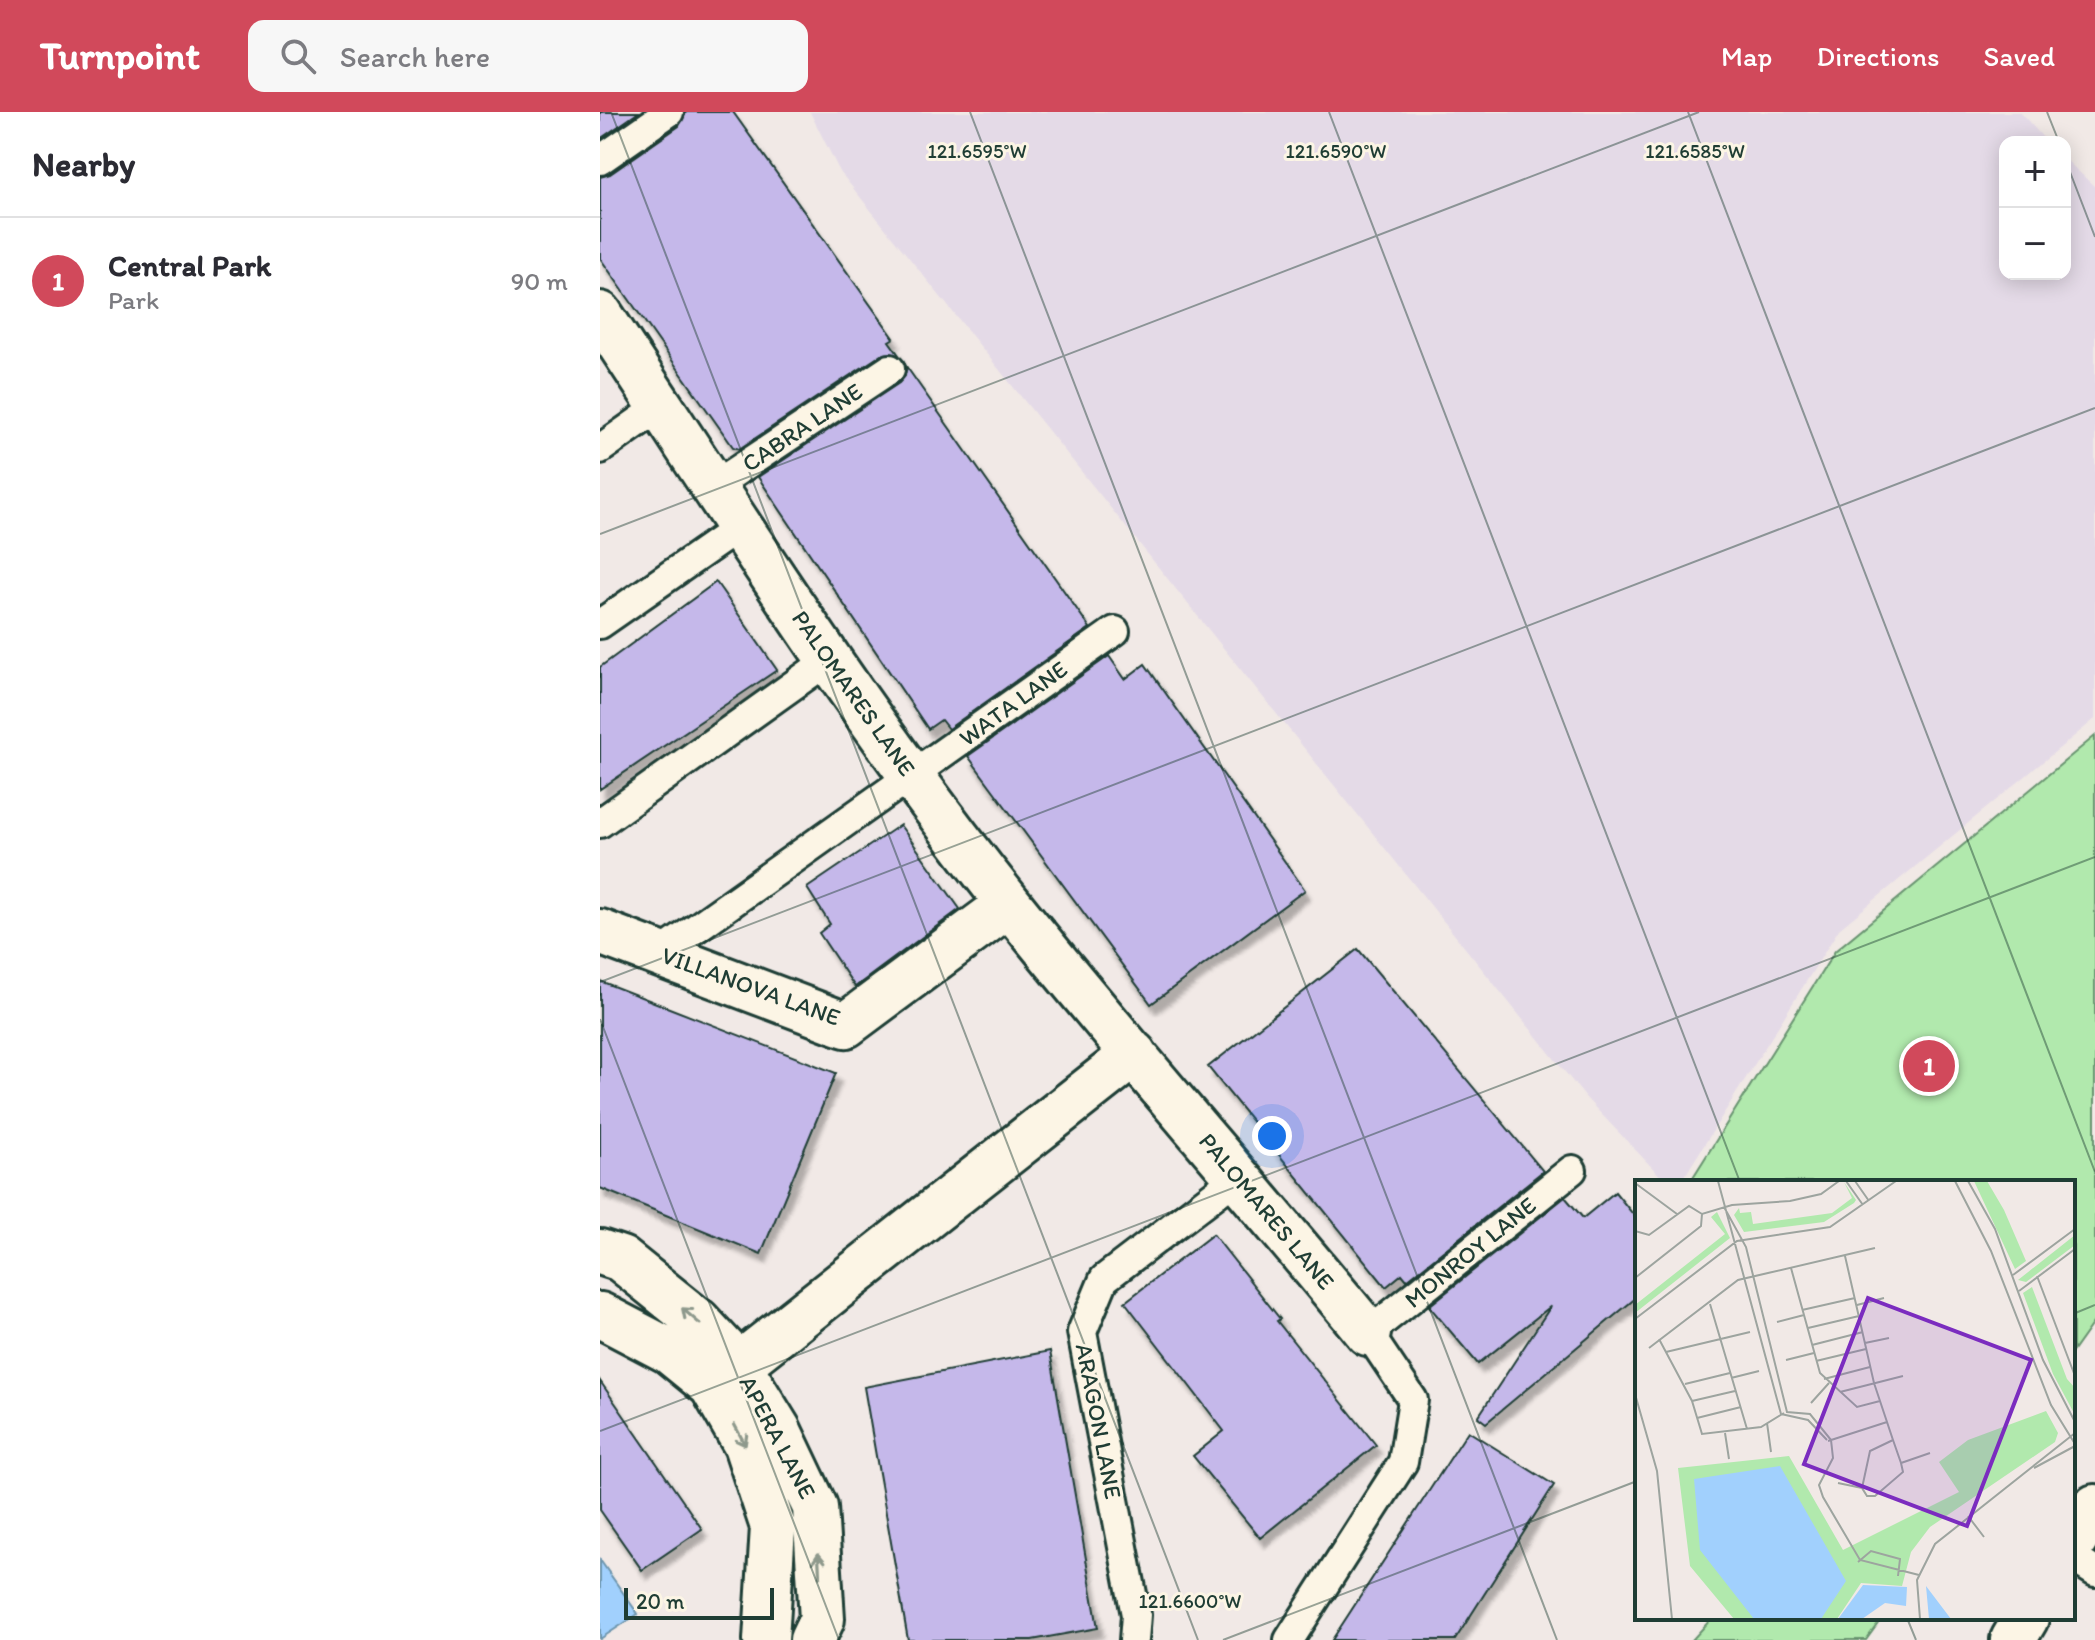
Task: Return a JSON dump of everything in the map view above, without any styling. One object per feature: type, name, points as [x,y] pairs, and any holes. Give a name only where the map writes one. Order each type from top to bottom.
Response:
[{"type":"street","name":"PALOMARES LANE","points":[[600,314],[714,486],[738,528],[912,776],[1009,904],[1368,1333]]},
{"type":"street","name":"VILLANOVA LANE","points":[[600,932],[846,1025],[1009,904]]},
{"type":"street","points":[[725,1375],[1134,1054]]},
{"type":"street","name":"APERA LANE","points":[[600,1252],[621,1259],[698,1321],[725,1375],[773,1527],[766,1640]]},
{"type":"street","name":"APERA LANE","points":[[600,1315],[669,1351],[725,1375],[778,1429],[815,1507],[822,1619],[812,1640]]},
{"type":"street","points":[[2075,1540],[2095,1507]]},
{"type":"street","points":[[2013,1640],[2025,1620]]},
{"type":"lane","points":[[600,160],[669,112]]},
{"type":"lane","name":"CABRA LANE","points":[[714,486],[890,369]]},
{"type":"lane","points":[[600,449],[661,406]]},
{"type":"lane","points":[[600,624],[738,528]]},
{"type":"lane","name":"WATA LANE","points":[[661,953],[1115,631]]},
{"type":"lane","points":[[600,823],[830,659]]},
{"type":"lane","name":"MONROY LANE","points":[[1368,1333],[1572,1170]]},
{"type":"lane","name":"ARAGON LANE","points":[[1134,1640],[1136,1615],[1082,1332],[1104,1279],[1239,1176]]},
{"type":"lane","points":[[1289,1640],[1403,1462],[1413,1400],[1368,1333]]},
{"type":"lane","points":[[2075,1559],[2095,1572]]},
{"type":"shaded area","points":[[810,112],[2020,112],[2042,136],[1999,136],[1999,280],[2071,280],[2071,165],[2095,187],[2095,719],[1839,929],[1682,1180],[1664,1180],[1586,1098],[840,172]]},
{"type":"green space","points":[[2095,736],[2095,1320],[2075,1348],[2075,1180],[1691,1180],[1835,951]]},
{"type":"green space","points":[[1710,1620],[1881,1620],[1866,1640],[1692,1640]]},
{"type":"water","points":[[600,1560],[638,1614],[600,1639]]},
{"type":"building","points":[[600,112],[639,112],[600,139]]},
{"type":"building","points":[[686,112],[733,112],[894,338],[889,341],[899,355],[881,355],[739,449],[733,447],[600,258],[600,177],[610,174],[679,126]]},
{"type":"building","points":[[906,366],[1090,628],[948,729],[941,720],[928,729],[758,477],[899,383],[905,376]]},
{"type":"building","points":[[716,582],[777,670],[600,789],[600,667]]},
{"type":"building","points":[[1109,656],[1125,679],[1145,664],[1305,890],[1151,1004],[968,756]]},
{"type":"building","points":[[900,825],[960,909],[855,987],[819,933],[830,924],[807,888]]},
{"type":"building","points":[[1358,949],[1543,1171],[1407,1280],[1402,1274],[1386,1287],[1208,1067]]},
{"type":"building","points":[[600,981],[836,1073],[761,1254],[600,1188]]},
{"type":"building","points":[[1615,1192],[1635,1217],[1635,1299],[1486,1423],[1478,1417],[1551,1306],[1478,1364],[1429,1306],[1565,1197],[1583,1218]]},
{"type":"building","points":[[1213,1234],[1280,1319],[1277,1321],[1376,1445],[1260,1538],[1193,1456],[1224,1431],[1125,1302]]},
{"type":"building","points":[[1050,1351],[1098,1628],[1032,1640],[908,1640],[864,1387]]},
{"type":"building","points":[[600,1381],[702,1529],[642,1570],[600,1510]]},
{"type":"building","points":[[1468,1431],[1554,1485],[1455,1640],[1332,1640]]},
{"type":"place","name":"Central Park","points":[[1929,1066]]}]
